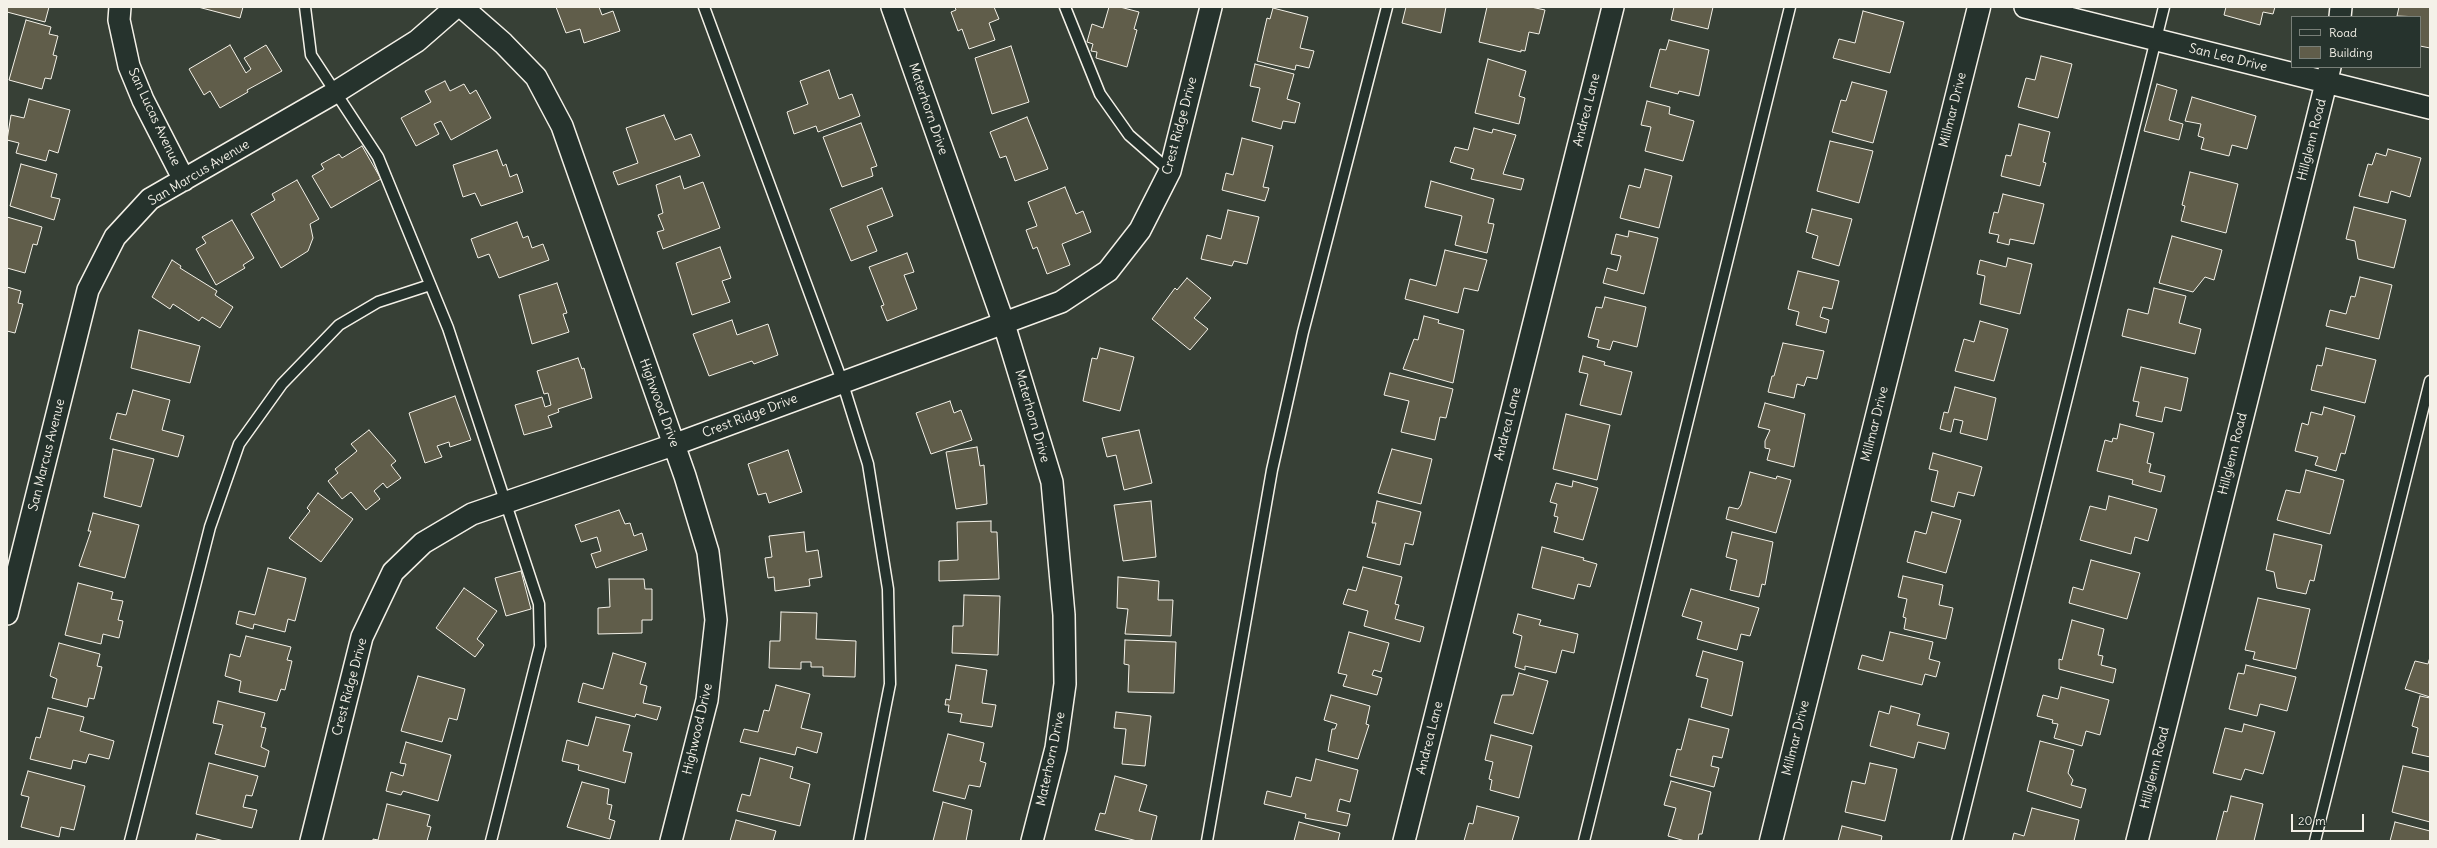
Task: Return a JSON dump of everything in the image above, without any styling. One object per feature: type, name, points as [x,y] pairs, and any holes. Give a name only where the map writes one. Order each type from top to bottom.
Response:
[{"type":"street","name":"San Lucas Avenue","points":[[120,7],[119,20],[129,66],[143,100],[184,180]]},
{"type":"street","name":"San Marcus Avenue","points":[[7,614],[88,290],[115,237],[150,199],[336,92],[418,41],[456,7]]},
{"type":"street","name":"Highwood Drive","points":[[462,7],[503,43],[536,77],[562,126],[673,444],[708,552],[716,620],[707,700],[671,841]]},
{"type":"street","name":"Materhorn Drive","points":[[892,7],[1004,324],[1052,482],[1064,615],[1065,684],[1056,748],[1032,841]]},
{"type":"street","name":"Crest Ridge Drive","points":[[311,841],[362,637],[393,572],[423,543],[472,514],[673,444],[1061,302],[1108,272],[1140,230],[1170,171],[1211,7]]},
{"type":"street","name":"Andrea Lane","points":[[1404,841],[1612,7]]},
{"type":"street","name":"Millmar Drive","points":[[1771,841],[1979,7]]},
{"type":"street","name":"San Lea Drive","points":[[2025,7],[2156,39],[2291,67]]},
{"type":"street","name":"San Lea Drive","points":[[2295,68],[2328,75],[2430,108]]},
{"type":"street","name":"Hillglenn Road","points":[[2137,841],[2328,75]]},
{"type":"lane","points":[[305,7],[311,55],[378,157],[448,328],[539,604],[540,646],[491,841]]},
{"type":"lane","points":[[704,7],[842,381],[868,464],[888,590],[890,684],[859,841]]},
{"type":"lane","points":[[1065,7],[1100,94],[1129,135],[1170,171]]},
{"type":"lane","points":[[1207,841],[1272,470],[1303,332],[1387,7]]},
{"type":"lane","points":[[1584,841],[1790,7]]},
{"type":"lane","points":[[1957,841],[2164,7]]},
{"type":"lane","points":[[130,841],[210,527],[239,444],[282,384],[339,325],[378,302],[430,285]]},
{"type":"lane","points":[[2316,841],[2430,381]]},
{"type":"building","points":[[7,7],[49,7],[45,22],[7,12]]},
{"type":"building","points":[[198,7],[243,7],[240,18]]},
{"type":"building","points":[[556,7],[599,7],[602,15],[613,11],[620,31],[584,43],[580,29],[566,33]]},
{"type":"building","points":[[955,7],[994,7],[999,19],[989,23],[995,40],[969,49],[962,29],[958,31],[951,12],[956,10]]},
{"type":"building","points":[[1109,7],[1120,7],[1139,12],[1134,29],[1137,30],[1127,67],[1096,58],[1097,52],[1091,51],[1093,44],[1087,42],[1092,24],[1103,28]]},
{"type":"building","points":[[1406,7],[1446,7],[1441,33],[1402,23]]},
{"type":"building","points":[[1487,7],[1531,7],[1545,10],[1539,34],[1529,32],[1525,51],[1521,50],[1521,52],[1479,42]]},
{"type":"building","points":[[1674,7],[1713,7],[1708,29],[1671,20]]},
{"type":"building","points":[[2226,7],[2275,7],[2273,14],[2263,12],[2260,25],[2224,15]]},
{"type":"building","points":[[2399,7],[2430,7],[2430,48],[2421,46],[2421,16],[2397,16]]},
{"type":"building","points":[[1273,8],[1308,17],[1300,48],[1314,51],[1309,68],[1296,65],[1295,70],[1257,61],[1267,18],[1270,19]]},
{"type":"building","points":[[1863,11],[1904,22],[1890,73],[1833,58],[1839,39],[1855,43]]},
{"type":"building","points":[[26,20],[51,27],[49,34],[58,36],[53,55],[57,56],[51,79],[45,78],[42,89],[9,80]]},
{"type":"building","points":[[1669,40],[1709,50],[1699,96],[1679,91],[1678,94],[1650,87],[1660,49],[1666,50]]},
{"type":"building","points":[[230,45],[246,73],[251,69],[244,58],[266,45],[282,71],[247,90],[248,92],[220,108],[210,91],[204,95],[189,69]]},
{"type":"building","points":[[1011,46],[1029,102],[992,114],[975,58]]},
{"type":"building","points":[[2041,56],[2072,64],[2058,118],[2018,107],[2026,78],[2035,80]]},
{"type":"building","points":[[1488,59],[1526,71],[1519,96],[1525,98],[1519,124],[1475,113]]},
{"type":"building","points":[[1255,64],[1294,74],[1287,99],[1300,103],[1295,123],[1283,121],[1281,129],[1252,121],[1260,88],[1250,86]]},
{"type":"building","points":[[829,70],[839,99],[852,94],[860,116],[818,132],[816,126],[794,134],[787,112],[808,104],[800,81]]},
{"type":"building","points":[[445,81],[450,91],[464,84],[470,94],[476,90],[491,118],[451,140],[441,121],[434,124],[439,134],[416,146],[401,118],[431,102],[425,91]]},
{"type":"building","points":[[1852,82],[1887,91],[1873,143],[1832,132],[1841,100],[1846,101]]},
{"type":"building","points":[[2157,84],[2177,90],[2169,120],[2183,124],[2179,140],[2144,131]]},
{"type":"building","points":[[2192,97],[2256,116],[2247,149],[2232,145],[2229,156],[2201,149],[2204,138],[2198,136],[2201,124],[2185,121]]},
{"type":"building","points":[[29,99],[70,110],[58,153],[49,150],[46,161],[16,153],[19,143],[7,140],[11,115],[24,118]]},
{"type":"building","points":[[1647,101],[1670,107],[1669,114],[1694,121],[1683,161],[1645,151],[1651,127],[1641,125]]},
{"type":"building","points":[[664,115],[675,140],[691,134],[700,156],[618,185],[613,172],[638,163],[626,128]]},
{"type":"building","points":[[1027,117],[1048,169],[1015,181],[1006,156],[1000,158],[990,132]]},
{"type":"building","points":[[861,123],[877,166],[871,168],[873,176],[842,187],[823,137]]},
{"type":"building","points":[[2019,124],[2050,132],[2043,162],[2046,163],[2040,186],[2001,176],[2006,155],[2011,156]]},
{"type":"building","points":[[1474,128],[1492,133],[1493,129],[1516,135],[1503,174],[1524,179],[1521,190],[1471,179],[1474,169],[1450,162],[1455,147],[1468,150]]},
{"type":"building","points":[[1242,138],[1273,146],[1263,187],[1269,188],[1265,201],[1222,190],[1226,173],[1233,175]]},
{"type":"building","points":[[1830,141],[1873,151],[1859,203],[1817,191]]},
{"type":"building","points":[[362,146],[381,179],[331,208],[312,176],[324,169],[321,164],[339,154],[342,158]]},
{"type":"building","points":[[2388,149],[2421,158],[2410,197],[2391,191],[2388,203],[2359,196],[2368,164],[2372,165],[2376,153],[2386,156]]},
{"type":"building","points":[[497,150],[503,166],[506,164],[510,177],[517,174],[523,192],[481,206],[475,193],[463,197],[453,165]]},
{"type":"building","points":[[21,164],[57,174],[51,197],[60,199],[54,220],[10,206]]},
{"type":"building","points":[[1645,169],[1672,176],[1659,228],[1620,218],[1629,185],[1640,188]]},
{"type":"building","points":[[2190,172],[2238,184],[2226,233],[2181,221],[2185,206],[2182,205]]},
{"type":"building","points":[[680,176],[684,189],[703,182],[720,228],[663,249],[657,232],[664,230],[658,215],[663,213],[656,185]]},
{"type":"building","points":[[297,180],[319,219],[310,224],[313,238],[308,251],[281,268],[251,214],[275,200],[272,194]]},
{"type":"building","points":[[1431,181],[1494,199],[1488,223],[1494,224],[1487,253],[1455,245],[1462,216],[1425,207]]},
{"type":"building","points":[[1065,187],[1076,214],[1083,211],[1091,232],[1062,244],[1070,265],[1047,274],[1037,247],[1033,249],[1026,230],[1037,226],[1028,202]]},
{"type":"building","points":[[882,188],[893,216],[867,226],[877,251],[851,261],[830,209]]},
{"type":"building","points":[[2003,194],[2044,204],[2034,244],[2010,239],[2009,245],[1997,242],[1999,235],[1989,233],[1994,212],[1998,213]]},
{"type":"building","points":[[2354,207],[2406,220],[2394,268],[2358,259],[2355,241],[2346,239]]},
{"type":"building","points":[[1812,209],[1852,219],[1839,266],[1812,258],[1818,236],[1806,232]]},
{"type":"building","points":[[1228,210],[1259,217],[1247,264],[1234,261],[1232,266],[1201,259],[1207,235],[1221,239]]},
{"type":"building","points":[[7,217],[42,227],[37,245],[33,244],[25,273],[7,268]]},
{"type":"building","points":[[232,220],[254,258],[243,265],[245,268],[216,285],[196,249],[206,243],[202,237]]},
{"type":"building","points":[[517,222],[523,238],[528,236],[532,248],[543,244],[549,260],[499,278],[489,254],[478,258],[471,239]]},
{"type":"building","points":[[1629,231],[1658,238],[1644,294],[1603,283],[1607,268],[1617,271],[1621,256],[1611,254],[1616,234],[1628,237]]},
{"type":"building","points":[[2172,236],[2222,250],[2214,280],[2205,277],[2193,292],[2159,283]]},
{"type":"building","points":[[720,247],[731,278],[722,281],[730,302],[692,315],[676,263]]},
{"type":"building","points":[[1445,250],[1487,260],[1478,291],[1464,288],[1458,313],[1405,299],[1410,279],[1436,286]]},
{"type":"building","points":[[907,253],[914,272],[904,275],[917,309],[887,321],[881,306],[884,305],[869,267]]},
{"type":"building","points":[[2008,258],[2032,264],[2020,314],[1980,304],[1985,276],[1977,274],[1980,260],[2006,267]]},
{"type":"building","points":[[172,260],[181,266],[180,268],[217,291],[215,295],[233,307],[220,328],[202,317],[199,321],[173,304],[170,309],[152,297]]},
{"type":"building","points":[[1798,271],[1839,281],[1832,309],[1823,307],[1820,317],[1829,320],[1826,333],[1796,325],[1799,312],[1788,309]]},
{"type":"building","points":[[2360,277],[2392,285],[2379,339],[2326,326],[2330,310],[2346,314],[2351,296],[2355,297]]},
{"type":"building","points":[[1187,278],[1211,298],[1194,318],[1208,329],[1190,350],[1152,319],[1175,288],[1177,290]]},
{"type":"building","points":[[557,283],[567,313],[563,314],[569,332],[532,344],[519,295]]},
{"type":"building","points":[[7,287],[21,291],[18,303],[23,304],[15,333],[7,331]]},
{"type":"building","points":[[2154,288],[2186,296],[2179,323],[2201,329],[2195,354],[2122,336],[2128,309],[2148,314]]},
{"type":"building","points":[[1605,297],[1646,307],[1637,347],[1613,341],[1610,350],[1597,347],[1599,340],[1588,337],[1596,307],[1602,308]]},
{"type":"building","points":[[1424,316],[1439,320],[1438,323],[1464,330],[1453,383],[1403,369],[1414,339],[1418,340]]},
{"type":"building","points":[[732,320],[737,335],[768,324],[778,355],[754,364],[752,361],[709,376],[693,334]]},
{"type":"building","points":[[1980,321],[2008,329],[1994,381],[1955,371],[1964,339],[1974,342]]},
{"type":"building","points":[[139,330],[200,346],[190,383],[131,368]]},
{"type":"building","points":[[1783,343],[1824,351],[1817,379],[1807,377],[1804,386],[1797,384],[1794,398],[1768,392]]},
{"type":"building","points":[[1100,348],[1134,357],[1120,411],[1083,401],[1092,358],[1097,359]]},
{"type":"building","points":[[2326,348],[2376,360],[2365,403],[2311,390],[2317,365],[2322,366]]},
{"type":"building","points":[[1583,356],[1605,362],[1604,365],[1632,372],[1621,415],[1580,405],[1588,374],[1579,372]]},
{"type":"building","points":[[578,358],[582,369],[584,368],[592,398],[558,409],[559,412],[548,416],[552,427],[524,435],[515,405],[542,397],[545,407],[551,405],[548,393],[544,394],[537,371]]},
{"type":"building","points":[[2141,367],[2188,378],[2181,411],[2165,407],[2162,422],[2136,416],[2139,402],[2133,401]]},
{"type":"building","points":[[1390,373],[1453,389],[1446,418],[1440,417],[1435,440],[1401,432],[1409,401],[1384,395]]},
{"type":"building","points":[[1955,387],[1996,398],[1987,440],[1960,433],[1963,421],[1954,419],[1951,432],[1940,429],[1944,412],[1948,413]]},
{"type":"building","points":[[133,390],[170,400],[162,430],[184,436],[178,457],[110,439],[117,413],[126,415]]},
{"type":"building","points":[[455,396],[471,440],[450,447],[449,442],[437,446],[442,457],[425,463],[409,413]]},
{"type":"building","points":[[950,401],[954,413],[961,410],[972,440],[931,454],[916,413]]},
{"type":"building","points":[[1765,403],[1805,414],[1794,467],[1767,460],[1770,449],[1765,448],[1765,441],[1770,430],[1758,427]]},
{"type":"building","points":[[2324,407],[2355,416],[2345,454],[2341,453],[2336,471],[2315,465],[2318,457],[2295,451],[2302,423],[2308,425],[2311,412],[2322,415]]},
{"type":"building","points":[[1566,414],[1610,425],[1597,480],[1553,469]]},
{"type":"building","points":[[2120,424],[2154,433],[2147,463],[2151,464],[2149,472],[2165,476],[2161,492],[2132,484],[2133,480],[2097,471],[2105,440],[2112,442],[2113,438],[2117,439]]},
{"type":"building","points":[[369,430],[396,461],[391,465],[401,478],[387,488],[383,483],[374,491],[380,499],[366,510],[351,492],[342,499],[328,481],[338,473],[335,469],[357,451],[351,444]]},
{"type":"building","points":[[1139,430],[1152,483],[1124,490],[1116,455],[1107,457],[1102,438]]},
{"type":"building","points":[[977,447],[980,466],[984,465],[987,504],[956,509],[946,452]]},
{"type":"building","points":[[113,449],[154,459],[141,507],[104,497]]},
{"type":"building","points":[[1392,449],[1432,459],[1421,504],[1378,493]]},
{"type":"building","points":[[788,450],[802,492],[769,503],[766,493],[758,495],[748,464]]},
{"type":"building","points":[[1933,453],[1982,467],[1974,496],[1958,492],[1954,507],[1931,501],[1938,471],[1929,469]]},
{"type":"building","points":[[2306,470],[2344,480],[2330,534],[2277,520],[2286,490],[2300,493]]},
{"type":"building","points":[[1750,472],[1776,479],[1777,476],[1791,480],[1776,533],[1726,519],[1729,507],[1738,509],[1741,505]]},
{"type":"building","points":[[1573,481],[1598,488],[1583,540],[1554,532],[1558,517],[1554,516],[1557,504],[1550,502],[1556,483],[1572,487]]},
{"type":"building","points":[[318,493],[353,519],[321,562],[289,538],[310,511],[307,508]]},
{"type":"building","points":[[2109,496],[2157,509],[2148,541],[2135,537],[2131,554],[2080,540],[2090,506],[2106,510]]},
{"type":"building","points":[[1151,501],[1156,557],[1123,561],[1114,505]]},
{"type":"building","points":[[1377,501],[1421,512],[1413,545],[1405,543],[1400,565],[1367,557],[1376,523],[1372,523]]},
{"type":"building","points":[[619,510],[625,524],[630,523],[634,536],[642,533],[647,550],[596,568],[591,554],[601,551],[597,537],[581,542],[575,525]]},
{"type":"building","points":[[1932,512],[1961,520],[1946,573],[1907,562],[1915,531],[1926,534]]},
{"type":"building","points":[[93,513],[139,525],[125,578],[79,566],[91,531],[88,531]]},
{"type":"building","points":[[991,521],[991,532],[997,532],[999,579],[939,581],[939,561],[958,560],[957,522]]},
{"type":"building","points":[[804,532],[806,552],[818,550],[822,577],[809,579],[810,586],[775,591],[774,577],[768,578],[765,558],[772,557],[769,536]]},
{"type":"building","points":[[1732,532],[1773,542],[1765,585],[1762,584],[1759,597],[1730,590],[1737,560],[1726,557]]},
{"type":"building","points":[[2274,534],[2322,545],[2314,581],[2310,580],[2306,594],[2277,588],[2274,572],[2266,570]]},
{"type":"building","points":[[1542,547],[1584,558],[1583,560],[1597,564],[1590,587],[1578,584],[1574,599],[1532,588]]},
{"type":"building","points":[[2091,560],[2140,573],[2127,619],[2069,603],[2073,587],[2083,590]]},
{"type":"building","points":[[1363,567],[1402,577],[1395,604],[1399,605],[1395,619],[1424,627],[1420,642],[1364,626],[1368,611],[1343,604],[1348,589],[1356,591]]},
{"type":"building","points":[[268,568],[306,578],[295,621],[288,619],[285,632],[254,624],[253,629],[236,624],[239,611],[255,615]]},
{"type":"building","points":[[521,571],[531,609],[506,616],[495,578]]},
{"type":"building","points":[[1903,576],[1943,585],[1939,605],[1953,608],[1946,639],[1904,629],[1906,618],[1903,617],[1907,599],[1898,597]]},
{"type":"building","points":[[1118,577],[1159,581],[1158,600],[1173,600],[1171,636],[1125,634],[1128,609],[1117,608]]},
{"type":"building","points":[[609,579],[644,579],[645,589],[652,589],[652,620],[642,620],[642,633],[598,634],[598,608],[610,607]]},
{"type":"building","points":[[78,583],[113,592],[111,599],[123,601],[118,620],[123,621],[119,638],[103,634],[101,644],[65,635]]},
{"type":"building","points":[[464,588],[497,611],[477,639],[484,645],[475,657],[436,628]]},
{"type":"building","points":[[1691,589],[1759,608],[1750,636],[1741,634],[1737,650],[1697,639],[1702,622],[1682,616]]},
{"type":"building","points":[[964,595],[1000,596],[998,655],[952,653],[953,626],[963,626]]},
{"type":"building","points":[[2258,598],[2310,609],[2296,669],[2253,659],[2255,652],[2245,650]]},
{"type":"building","points":[[781,612],[817,613],[816,639],[856,641],[855,677],[823,676],[823,667],[811,667],[811,662],[801,662],[801,669],[769,668],[770,641],[780,641]]},
{"type":"building","points":[[1518,614],[1541,620],[1539,625],[1578,634],[1574,653],[1562,650],[1556,673],[1525,666],[1525,670],[1515,667],[1522,636],[1513,633]]},
{"type":"building","points":[[2072,620],[2104,629],[2098,655],[2103,656],[2101,665],[2116,669],[2113,683],[2059,669],[2059,659],[2062,660]]},
{"type":"building","points":[[1349,632],[1389,643],[1381,672],[1374,670],[1372,675],[1382,678],[1377,695],[1343,686],[1347,675],[1338,673]]},
{"type":"building","points":[[1890,632],[1933,642],[1929,659],[1940,662],[1936,677],[1925,674],[1922,685],[1858,669],[1862,655],[1883,661]]},
{"type":"building","points":[[246,636],[291,647],[287,660],[292,661],[285,690],[281,689],[277,701],[239,692],[241,681],[225,676],[230,654],[240,657]]},
{"type":"building","points":[[1125,640],[1176,642],[1174,693],[1128,692],[1129,665],[1124,664]]},
{"type":"building","points":[[59,643],[100,654],[97,666],[102,667],[94,699],[89,698],[87,707],[52,698],[57,679],[50,676]]},
{"type":"building","points":[[1703,651],[1743,662],[1732,716],[1701,707],[1708,679],[1696,676]]},
{"type":"building","points":[[613,653],[646,663],[640,684],[647,686],[643,703],[661,707],[657,720],[636,714],[635,717],[578,702],[583,683],[603,689]]},
{"type":"building","points":[[2430,657],[2430,697],[2405,689],[2415,661],[2428,664]]},
{"type":"building","points":[[956,665],[987,670],[982,703],[996,705],[992,727],[960,722],[962,714],[948,712],[949,705],[945,705],[946,699],[950,700]]},
{"type":"building","points":[[2246,665],[2296,677],[2287,711],[2260,704],[2257,716],[2229,709],[2238,673],[2244,674]]},
{"type":"building","points":[[1519,673],[1548,681],[1533,734],[1494,723],[1502,695],[1513,695]]},
{"type":"building","points":[[418,676],[465,689],[457,720],[449,718],[442,742],[401,731]]},
{"type":"building","points":[[776,685],[810,694],[801,728],[822,733],[817,753],[797,747],[795,755],[740,742],[744,729],[758,732],[764,710],[769,711]]},
{"type":"building","points":[[2061,687],[2109,700],[2100,735],[2086,731],[2082,746],[2054,738],[2058,724],[2052,723],[2053,720],[2037,716],[2043,695],[2058,699]]},
{"type":"building","points":[[1331,695],[1370,706],[1366,724],[1369,725],[1358,759],[1328,751],[1332,729],[1335,729],[1337,724],[1324,720]]},
{"type":"building","points":[[2420,696],[2430,698],[2430,757],[2412,753],[2418,728],[2412,726]]},
{"type":"building","points":[[218,701],[265,713],[261,727],[266,728],[261,747],[269,751],[265,767],[215,754],[223,725],[213,723]]},
{"type":"building","points":[[1891,706],[1920,714],[1917,725],[1949,733],[1945,749],[1918,742],[1914,758],[1870,746],[1879,711],[1889,714]]},
{"type":"building","points":[[48,708],[84,717],[80,731],[114,741],[109,759],[89,754],[86,763],[73,760],[71,769],[30,759],[36,737],[40,738]]},
{"type":"building","points":[[1116,712],[1151,716],[1145,766],[1122,764],[1126,729],[1114,728]]},
{"type":"building","points":[[596,717],[630,725],[623,751],[632,753],[625,783],[578,770],[579,765],[562,761],[567,740],[588,746]]},
{"type":"building","points":[[1689,719],[1729,729],[1722,758],[1713,756],[1711,766],[1719,768],[1714,787],[1670,776],[1677,749],[1681,750]]},
{"type":"building","points":[[2244,724],[2275,732],[2263,774],[2245,769],[2241,780],[2213,773],[2225,728],[2242,732]]},
{"type":"building","points":[[948,734],[984,743],[980,761],[986,763],[980,787],[969,785],[965,799],[933,791]]},
{"type":"building","points":[[1491,735],[1532,746],[1519,798],[1490,790],[1492,780],[1489,779],[1493,762],[1485,760]]},
{"type":"building","points":[[2040,741],[2074,750],[2068,773],[2073,780],[2071,785],[2086,789],[2081,808],[2027,791]]},
{"type":"building","points":[[406,742],[451,755],[438,801],[403,791],[401,795],[386,791],[391,772],[403,776],[406,764],[400,763]]},
{"type":"building","points":[[760,758],[793,767],[790,778],[810,784],[800,826],[737,811],[742,794],[750,796]]},
{"type":"building","points":[[1316,759],[1358,770],[1350,802],[1340,799],[1337,811],[1350,814],[1347,826],[1305,818],[1306,814],[1264,804],[1267,791],[1291,797],[1296,777],[1311,781]]},
{"type":"building","points":[[209,763],[258,776],[252,796],[246,795],[243,807],[257,810],[252,828],[196,814]]},
{"type":"building","points":[[1870,763],[1897,769],[1885,821],[1845,812],[1852,781],[1865,784]]},
{"type":"building","points":[[2403,766],[2430,772],[2430,822],[2392,812]]},
{"type":"building","points":[[28,771],[85,786],[74,830],[61,827],[59,837],[21,827],[29,797],[21,795]]},
{"type":"building","points":[[1115,776],[1147,785],[1139,811],[1157,816],[1151,841],[1137,841],[1095,830],[1100,813],[1105,814]]},
{"type":"building","points":[[1671,781],[1711,792],[1702,834],[1699,834],[1698,841],[1685,841],[1668,836],[1676,808],[1664,805]]},
{"type":"building","points":[[582,782],[609,789],[607,804],[612,805],[609,819],[615,821],[610,839],[567,827]]},
{"type":"building","points":[[2231,796],[2263,804],[2254,841],[2216,841],[2224,811],[2227,812]]},
{"type":"building","points":[[943,802],[972,810],[966,841],[933,841]]},
{"type":"building","points":[[387,804],[430,815],[427,826],[431,827],[427,841],[373,841],[373,839],[378,840]]},
{"type":"building","points":[[1477,806],[1519,817],[1512,841],[1464,841],[1469,823],[1473,824]]},
{"type":"building","points":[[2032,808],[2079,820],[2074,841],[2012,841],[2014,833],[2024,836]]},
{"type":"building","points":[[736,820],[776,831],[773,841],[730,841]]},
{"type":"building","points":[[1299,822],[1340,833],[1338,841],[1294,841]]},
{"type":"building","points":[[2395,822],[2430,831],[2430,841],[2390,841]]},
{"type":"building","points":[[1842,826],[1882,836],[1881,841],[1838,841]]},
{"type":"building","points":[[197,834],[224,841],[195,841]]}]
